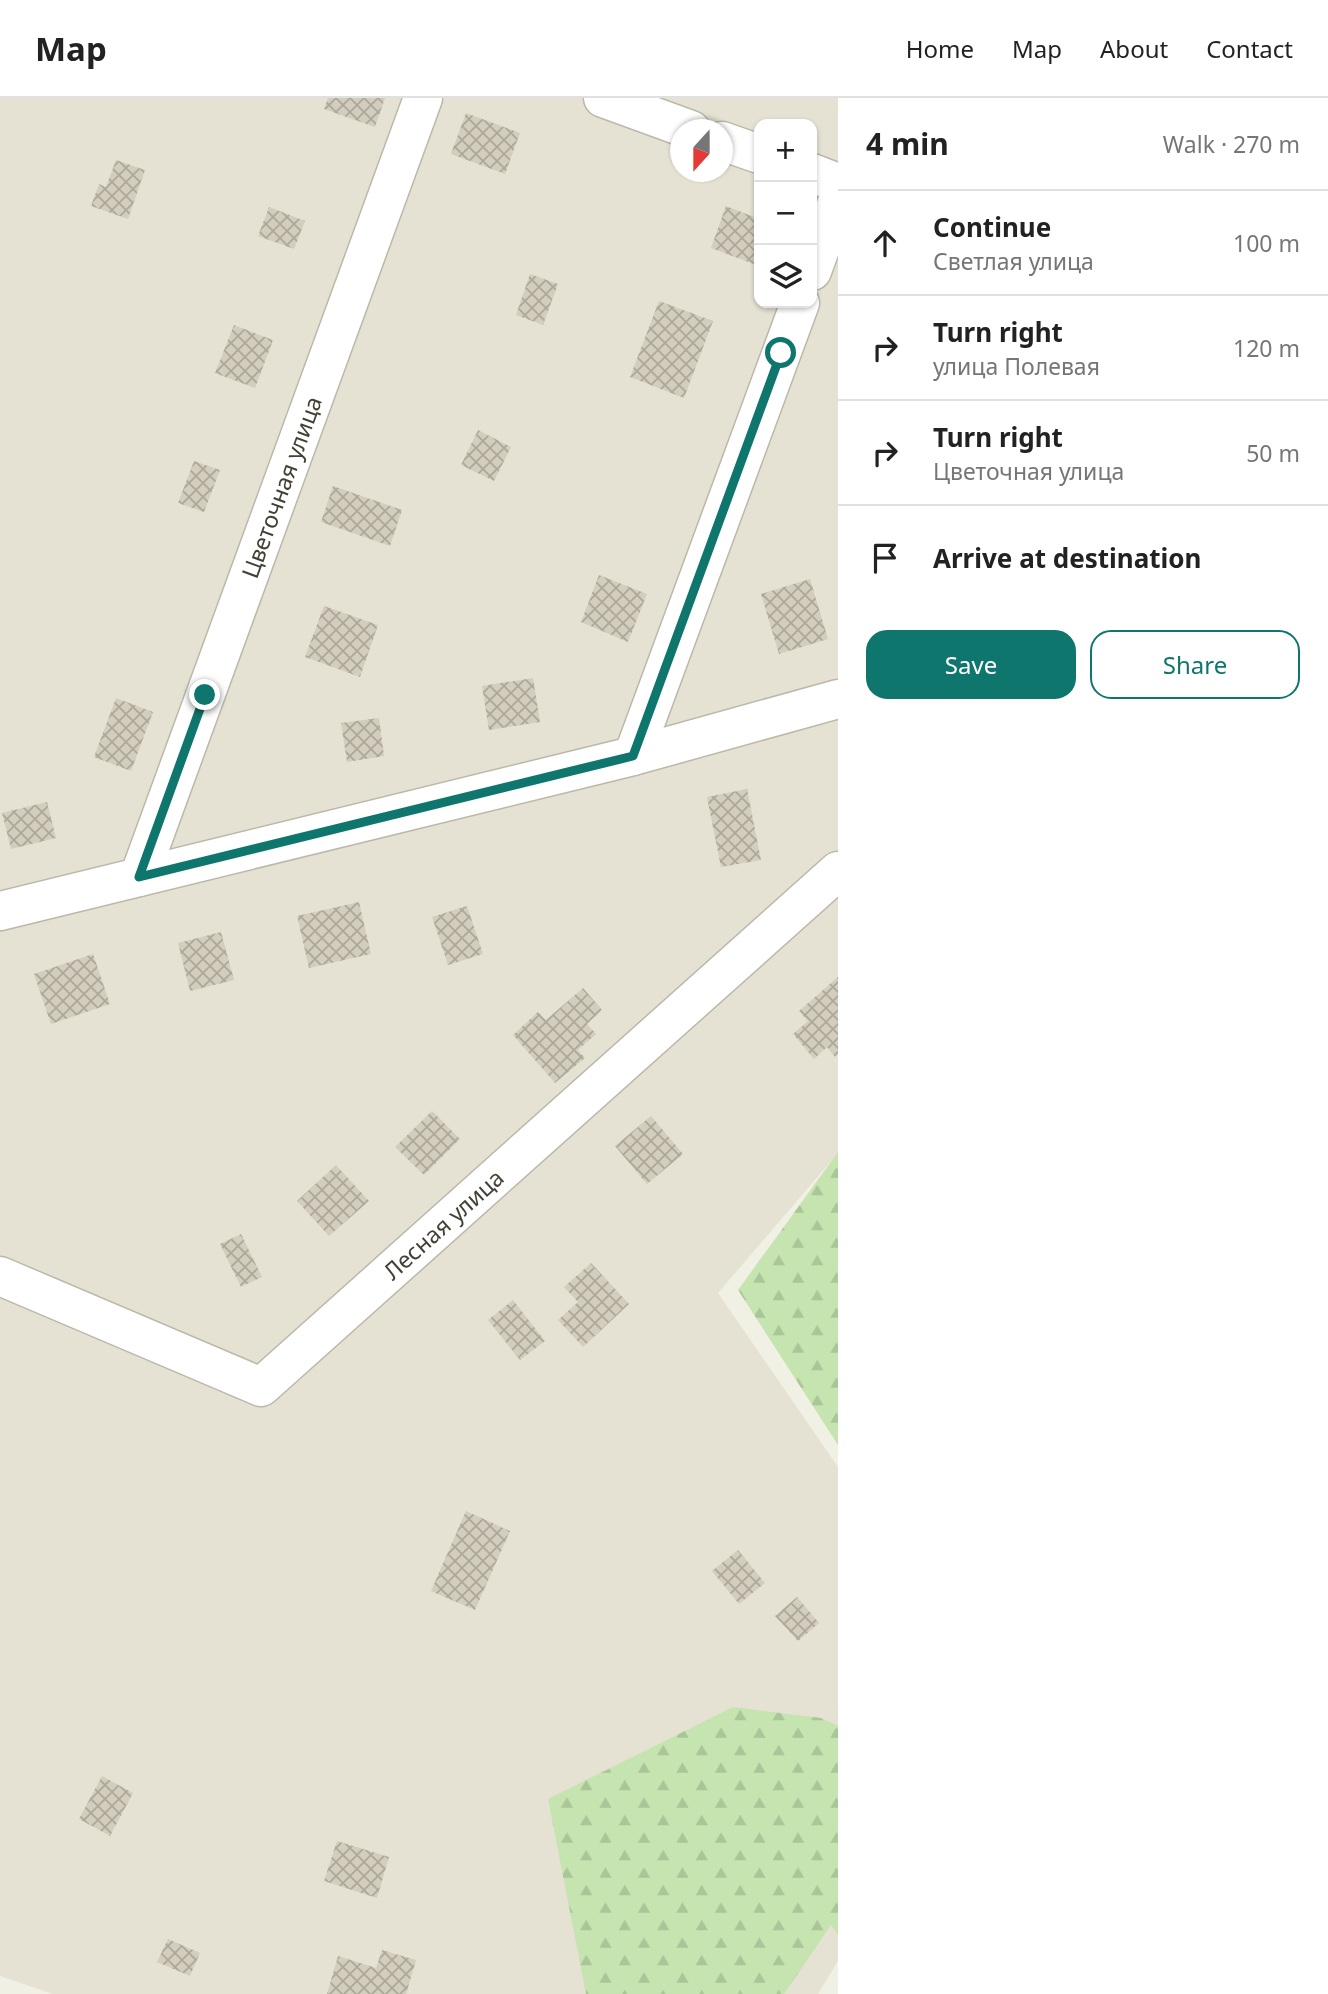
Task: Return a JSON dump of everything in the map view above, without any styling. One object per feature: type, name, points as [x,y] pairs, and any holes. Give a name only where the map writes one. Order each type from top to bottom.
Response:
[{"type":"street","name":"Цветочная улица","points":[[139,877],[423,98]]},
{"type":"street","points":[[603,98],[670,122]]},
{"type":"street","points":[[733,145],[754,152]]},
{"type":"street","points":[[817,175],[838,183]]},
{"type":"street","points":[[817,257],[838,200]]},
{"type":"street","points":[[633,756],[798,308]]},
{"type":"street","points":[[0,911],[633,756],[838,699]]},
{"type":"street","name":"Лесная улица","points":[[0,1276],[261,1387],[838,871]]},
{"type":"shaded area","points":[[0,98],[838,98],[838,1153],[718,1293],[838,1467],[838,1961],[818,1994],[53,1994],[0,1976]]},
{"type":"green space","points":[[838,1152],[838,1445],[738,1290]]},
{"type":"green space","points":[[733,1707],[821,1718],[838,1726],[838,1935],[831,1925],[784,1994],[586,1994],[548,1799]]},
{"type":"building","points":[[328,98],[385,98],[375,127],[324,109]]},
{"type":"building","points":[[466,113],[520,133],[505,174],[451,154]]},
{"type":"building","points":[[116,160],[145,170],[128,219],[91,206],[99,184],[106,187]]},
{"type":"building","points":[[726,206],[754,217],[754,264],[711,248]]},
{"type":"building","points":[[269,207],[305,221],[294,249],[258,236]]},
{"type":"building","points":[[530,274],[558,284],[543,325],[516,315]]},
{"type":"building","points":[[659,301],[713,321],[684,398],[630,377]]},
{"type":"building","points":[[234,325],[273,340],[255,388],[215,373]]},
{"type":"building","points":[[478,430],[511,447],[494,481],[461,465]]},
{"type":"building","points":[[194,461],[220,470],[204,512],[178,503]]},
{"type":"building","points":[[333,486],[402,510],[390,546],[321,522]]},
{"type":"building","points":[[599,575],[647,594],[628,642],[581,622]]},
{"type":"building","points":[[810,579],[828,639],[779,654],[761,594]]},
{"type":"building","points":[[324,606],[378,625],[360,677],[305,657]]},
{"type":"building","points":[[533,678],[540,722],[489,730],[482,686]]},
{"type":"building","points":[[116,698],[153,712],[131,771],[94,757]]},
{"type":"building","points":[[379,718],[384,756],[347,762],[341,723]]},
{"type":"building","points":[[747,789],[761,860],[721,867],[707,797]]},
{"type":"building","points":[[47,802],[56,838],[11,849],[2,813]]},
{"type":"building","points":[[359,902],[371,954],[309,968],[297,916]]},
{"type":"building","points":[[467,906],[483,954],[448,965],[432,917]]},
{"type":"building","points":[[221,932],[234,980],[190,991],[178,943]]},
{"type":"building","points":[[93,954],[110,1004],[51,1024],[34,974]]},
{"type":"building","points":[[838,977],[838,1054],[835,1057],[827,1047],[814,1059],[793,1034],[808,1021],[799,1011]]},
{"type":"building","points":[[583,988],[602,1010],[587,1024],[596,1034],[578,1050],[585,1058],[555,1083],[513,1035],[538,1012],[546,1020]]},
{"type":"building","points":[[432,1111],[460,1139],[424,1175],[395,1147]]},
{"type":"building","points":[[651,1116],[683,1154],[647,1184],[615,1146]]},
{"type":"building","points":[[336,1165],[369,1201],[329,1236],[297,1201]]},
{"type":"building","points":[[241,1234],[262,1277],[241,1287],[220,1244]]},
{"type":"building","points":[[591,1263],[629,1304],[583,1347],[558,1320],[578,1302],[564,1287]]},
{"type":"building","points":[[513,1300],[545,1341],[520,1360],[488,1320]]},
{"type":"building","points":[[466,1511],[510,1531],[475,1610],[431,1591]]},
{"type":"building","points":[[738,1550],[765,1583],[739,1604],[712,1571]]},
{"type":"building","points":[[797,1597],[819,1623],[798,1641],[775,1616]]},
{"type":"building","points":[[102,1776],[133,1793],[110,1836],[79,1819]]},
{"type":"building","points":[[337,1841],[389,1857],[377,1898],[324,1881]]},
{"type":"building","points":[[168,1939],[200,1953],[190,1976],[157,1962]]},
{"type":"building","points":[[382,1950],[416,1960],[406,1994],[327,1994],[338,1956],[376,1968]]},
{"type":"route","points":[[205,695],[139,877],[633,756],[781,353]]}]
